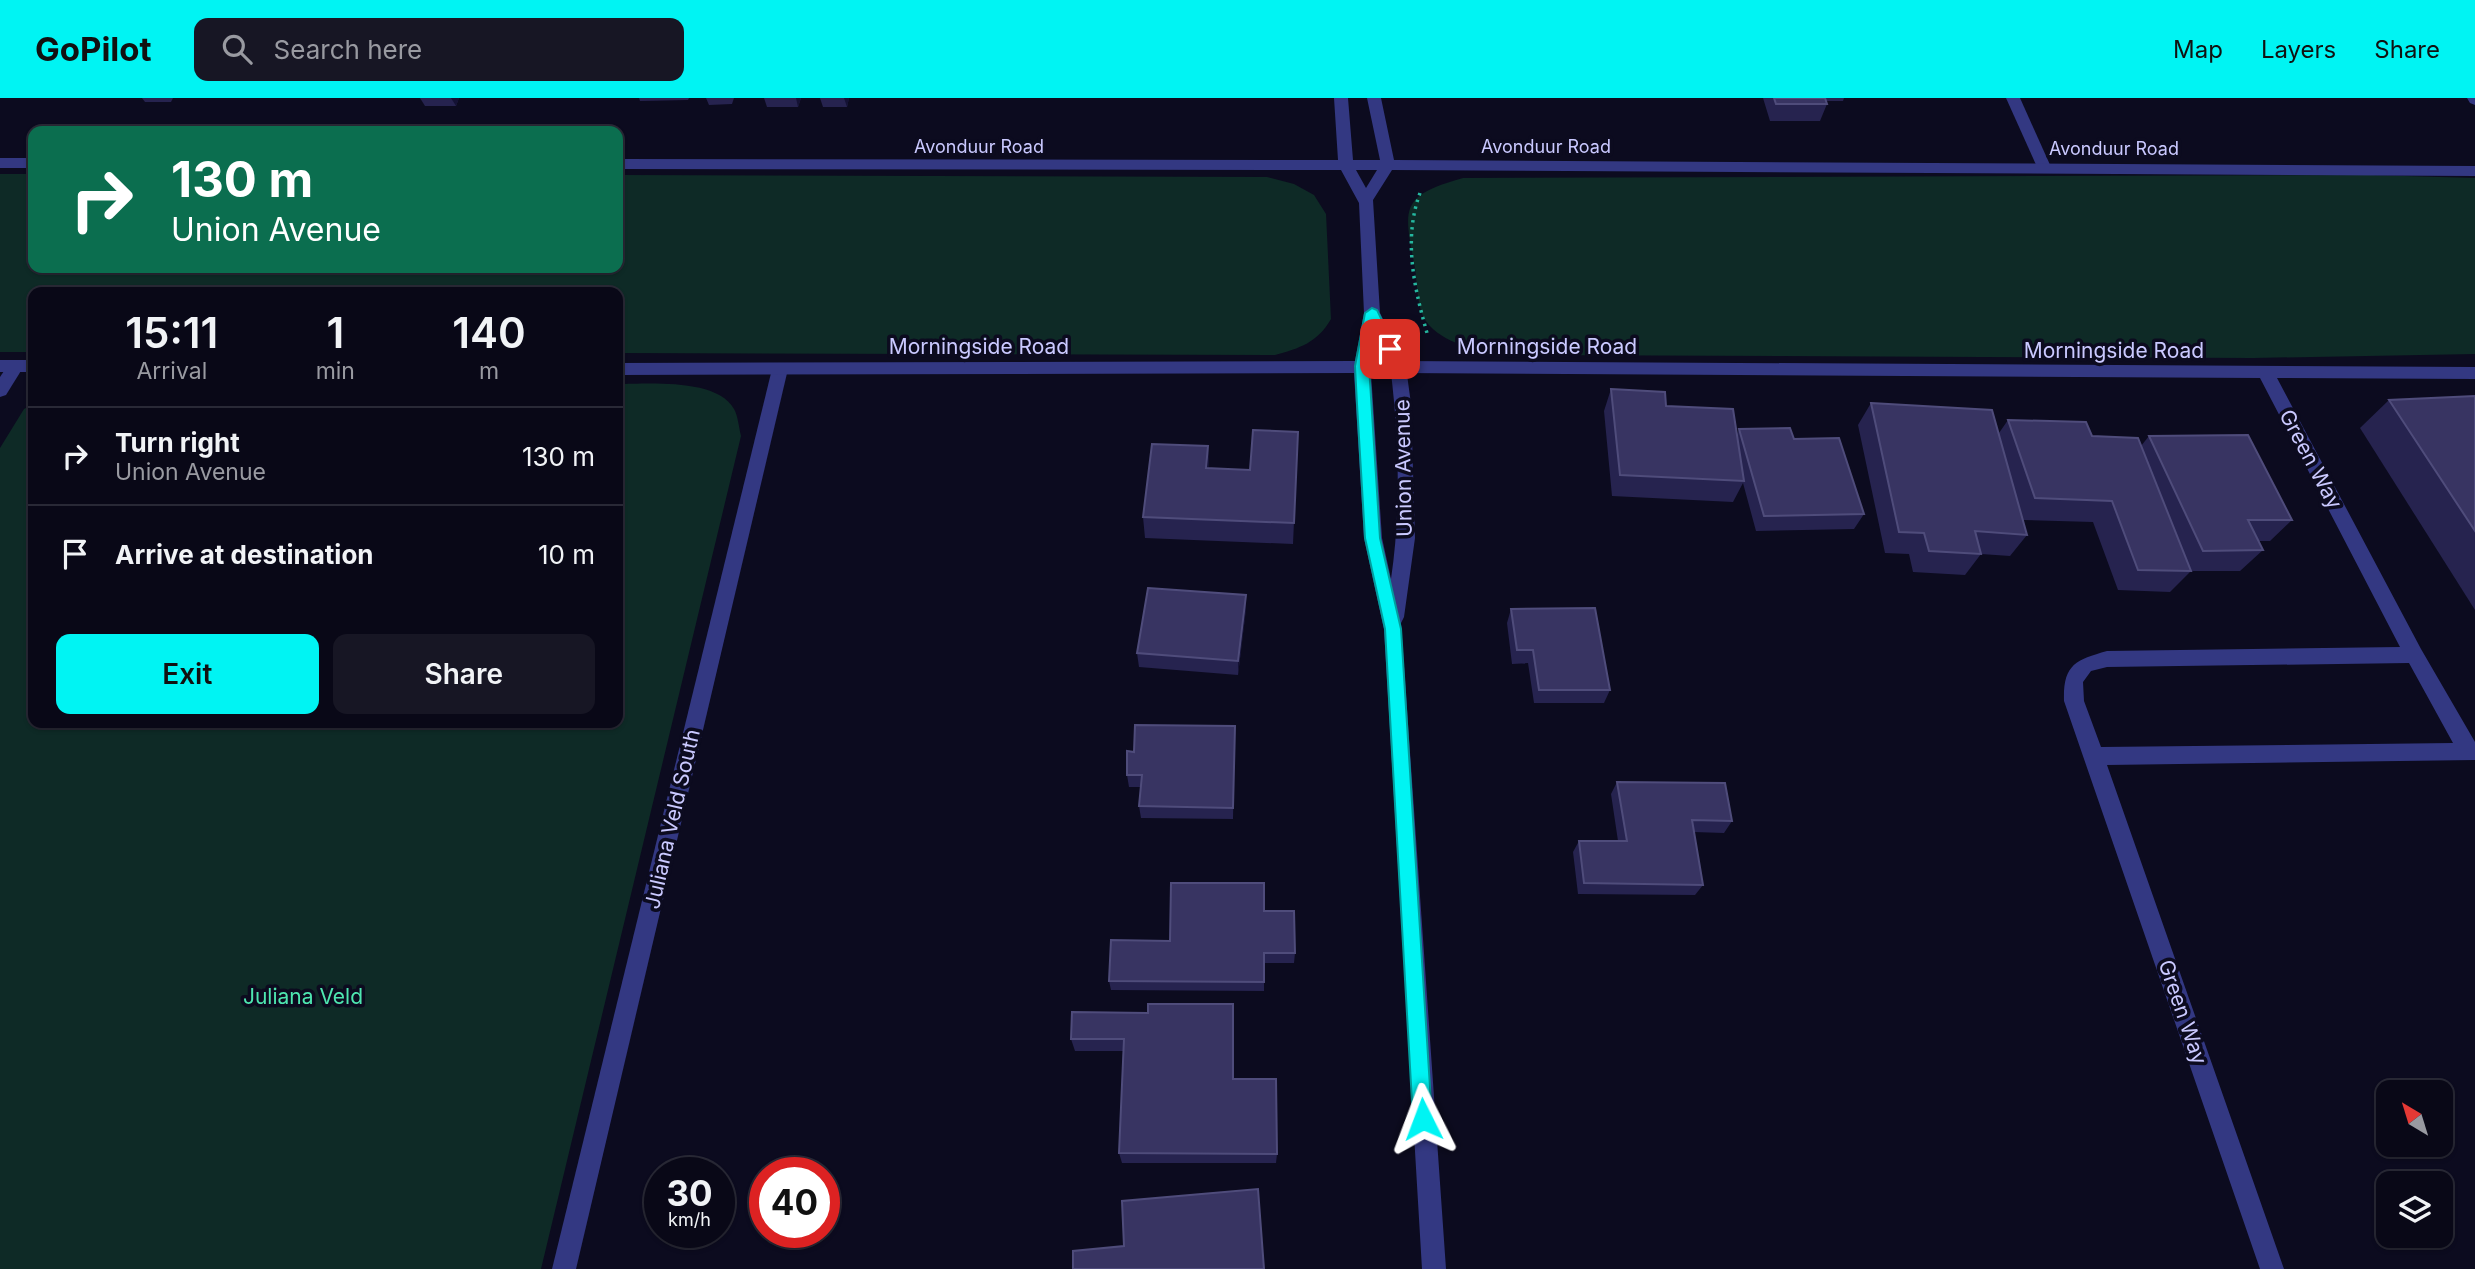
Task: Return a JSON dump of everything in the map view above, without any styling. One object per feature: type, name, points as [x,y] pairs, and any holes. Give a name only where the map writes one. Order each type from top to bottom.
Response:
[{"type":"street","points":[[1341,98],[1346,166],[1367,198],[1388,165],[1374,98]]},
{"type":"street","points":[[2013,98],[2044,167]]},
{"type":"street","points":[[0,163],[28,163]]},
{"type":"street","name":"Avonduur Road","points":[[623,164],[2044,167],[2475,171]]},
{"type":"street","name":"Union Avenue","points":[[1367,198],[1372,313],[1362,366],[1373,538],[1393,629],[1434,1269]]},
{"type":"street","name":"Union Avenue","points":[[1372,313],[1398,367],[1403,404],[1406,538],[1393,629]]},
{"type":"street","points":[[0,391],[16,366]]},
{"type":"street","name":"Morningside Road","points":[[623,369],[1362,366],[2475,373]]},
{"type":"street","name":"Juliana Veld South","points":[[564,1269],[780,369]]},
{"type":"street","name":"Green Way","points":[[2266,373],[2414,655],[2472,751]]},
{"type":"street","name":"Green Way","points":[[2272,1269],[2074,701],[2073,680],[2085,665],[2106,659],[2414,655]]},
{"type":"street","name":"Green Way","points":[[2094,756],[2472,751]]},
{"type":"path","points":[[1421,193],[1411,216],[1413,265],[1416,291],[1427,333]]},
{"type":"green space","points":[[0,174],[28,174],[28,273],[623,273],[623,175],[1267,177],[1294,184],[1314,195],[1326,214],[1331,319],[1314,339],[1275,355],[623,353],[623,287],[28,287],[28,352],[0,352]]},
{"type":"green space","points":[[2370,175],[2475,178],[2475,354],[2253,358],[1498,355],[1446,338],[1429,325],[1423,316],[1408,218],[1416,199],[1427,191],[1463,178]]},
{"type":"green space","name":"Juliana Veld","points":[[623,384],[698,387],[725,399],[734,409],[741,436],[541,1269],[0,1269],[0,448],[28,407],[28,728],[623,728]]},
{"type":"building","points":[[1774,98],[1825,98],[1827,104],[1776,104]]},
{"type":"building","points":[[1611,389],[1665,392],[1666,406],[1733,409],[1744,481],[1620,475]]},
{"type":"building","points":[[2475,396],[2475,531],[2389,400]]},
{"type":"building","points":[[1871,403],[1992,410],[2027,535],[1975,531],[1981,554],[1929,551],[1924,533],[1899,532]]},
{"type":"building","points":[[2008,420],[2086,422],[2092,436],[2138,438],[2191,571],[2138,570],[2112,501],[2035,498]]},
{"type":"building","points":[[1790,428],[1794,439],[1839,438],[1864,514],[1764,516],[1739,429]]},
{"type":"building","points":[[1253,430],[1298,432],[1294,523],[1143,517],[1152,444],[1208,446],[1206,468],[1250,470]]},
{"type":"building","points":[[2248,435],[2292,520],[2248,520],[2263,550],[2203,551],[2149,436]]},
{"type":"building","points":[[1148,588],[1246,595],[1238,661],[1137,653]]},
{"type":"building","points":[[1595,608],[1610,690],[1539,690],[1533,650],[1517,650],[1511,609]]},
{"type":"building","points":[[1135,725],[1235,726],[1233,808],[1139,806],[1142,775],[1127,775],[1127,751],[1134,752]]},
{"type":"building","points":[[1617,782],[1725,783],[1732,821],[1692,820],[1703,885],[1584,883],[1579,841],[1627,841]]},
{"type":"building","points":[[1171,883],[1264,883],[1264,911],[1294,911],[1295,953],[1264,953],[1264,982],[1109,981],[1111,940],[1170,941]]},
{"type":"building","points":[[1148,1004],[1233,1004],[1233,1079],[1276,1079],[1277,1154],[1119,1153],[1124,1039],[1071,1039],[1072,1012],[1148,1013]]},
{"type":"building","points":[[1258,1189],[1264,1269],[1073,1269],[1073,1251],[1124,1246],[1122,1201]]},
{"type":"route","points":[[1390,349],[1372,313],[1362,366],[1364,404],[1373,538],[1393,629],[1423,1119]]}]
